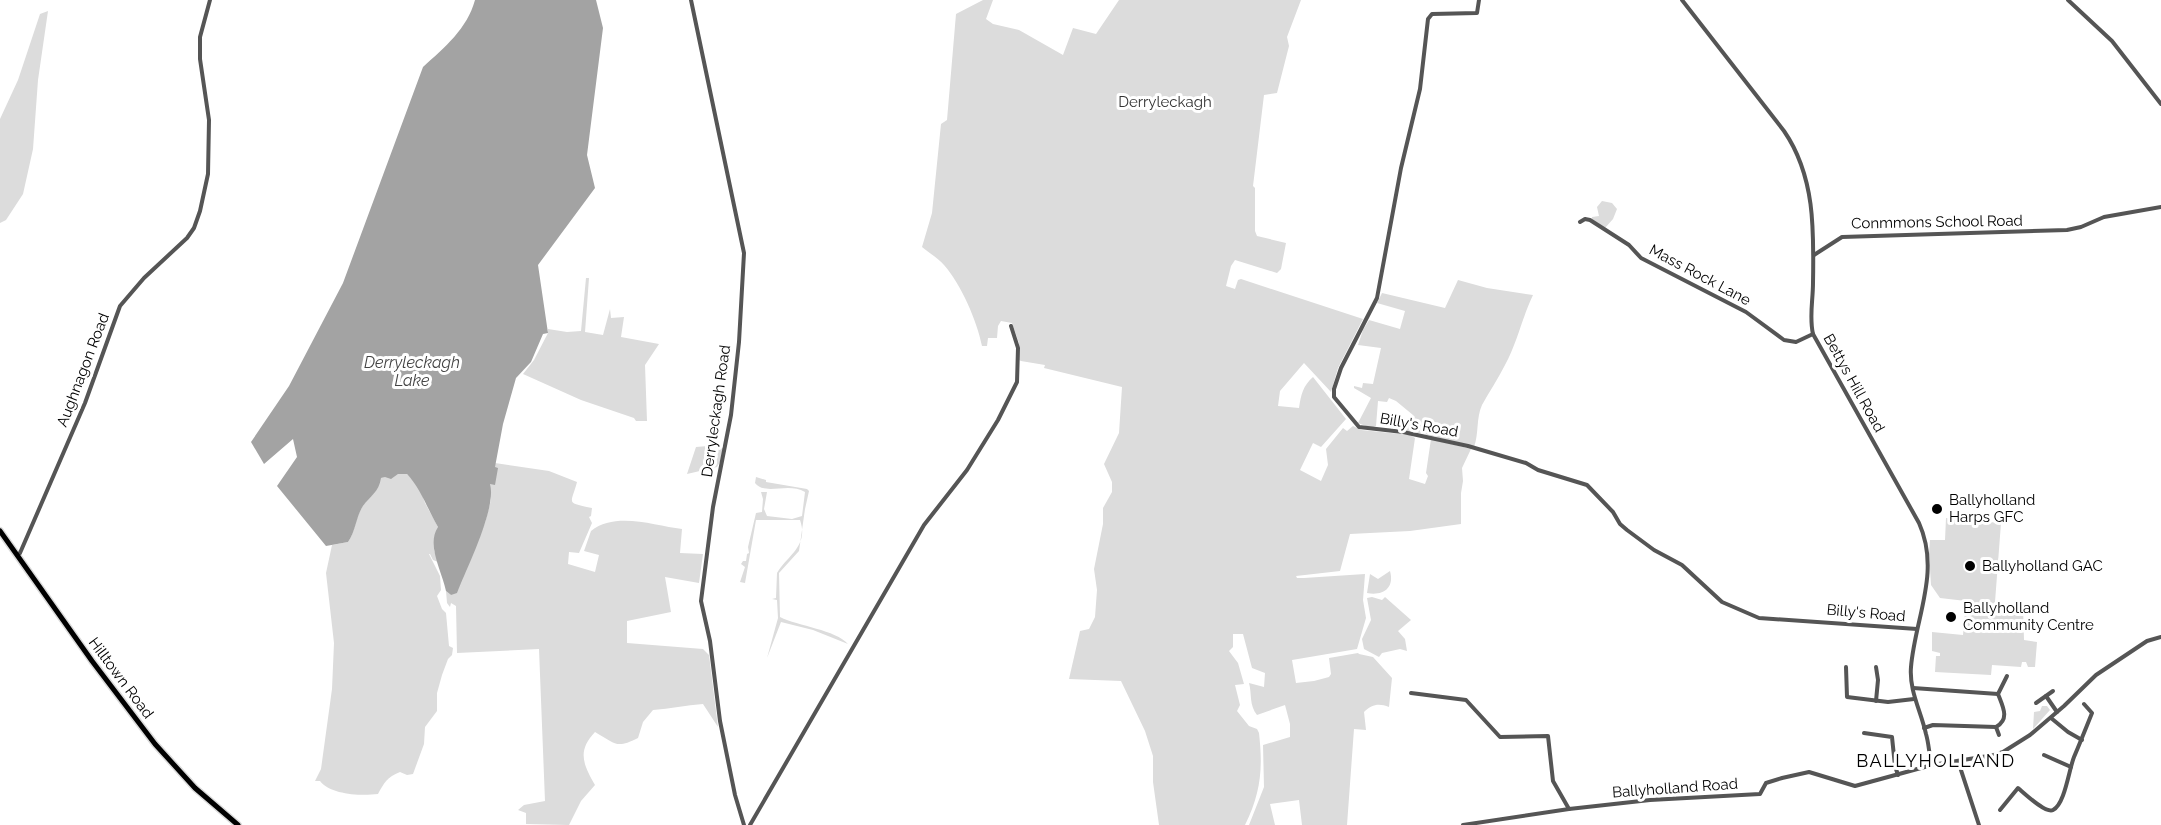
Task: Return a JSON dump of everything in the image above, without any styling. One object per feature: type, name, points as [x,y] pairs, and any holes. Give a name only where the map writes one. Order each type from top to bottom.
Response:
[{"type":"main road","name":"Hilltown Road","points":[[0,531],[92,661],[167,759],[195,788],[238,825]]},
{"type":"street","name":"Aughnagon Road","points":[[17,555],[85,403],[120,306],[144,278],[187,238],[194,228],[200,211],[208,174],[209,107],[199,48],[210,0]]},
{"type":"street","name":"Derryleckagh Road","points":[[691,0],[744,253],[739,342],[731,415],[713,507],[701,601],[710,641],[720,721],[735,795],[744,825]]},
{"type":"street","name":"Billy's Road","points":[[1479,0],[1477,13],[1432,14],[1428,19],[1420,89],[1401,168],[1377,298],[1341,368],[1334,389],[1334,397],[1359,427],[1410,434],[1468,446],[1526,463],[1538,470],[1587,485],[1613,512],[1620,524],[1654,550],[1682,565],[1722,602],[1733,608],[1759,618],[1824,621],[1917,630]]},
{"type":"street","name":"Bettys Hill Road","points":[[1682,0],[1780,126],[1799,155],[1810,192],[1813,255],[1810,316],[1813,334],[1922,530],[1929,577],[1911,668],[1914,699],[1924,728],[1932,765]]},
{"type":"street","points":[[2068,0],[2112,41],[2161,104]]},
{"type":"street","name":"Conmmons School Road","points":[[1813,255],[1842,237],[2067,230],[2081,227],[2104,217],[2161,207]]},
{"type":"street","name":"Mass Rock Lane","points":[[1580,222],[1585,219],[1590,220],[1629,245],[1641,258],[1746,312],[1779,338],[1796,342],[1813,334]]},
{"type":"street","points":[[750,825],[924,525],[967,470],[989,436],[1017,382],[1018,348],[1011,326]]},
{"type":"street","name":"Ballyholland Road","points":[[1463,825],[1569,809],[1650,800],[1760,794],[1766,783],[1782,777],[1809,772],[1855,786],[1932,765],[2003,752],[2051,718],[2096,675],[2147,641],[2161,637]]},
{"type":"street","points":[[1846,667],[1847,697],[1899,702],[1914,699]]},
{"type":"street","points":[[1876,667],[1878,680],[1876,701]]},
{"type":"street","points":[[1924,728],[1933,725],[1996,728],[2003,722],[2005,714],[1998,694],[2007,676]]},
{"type":"street","points":[[1913,688],[1998,694]]},
{"type":"street","points":[[2036,703],[2053,691]]},
{"type":"street","points":[[1411,693],[1466,700],[1500,737],[1548,736],[1553,781],[1569,809]]},
{"type":"street","points":[[2046,696],[2057,712]]},
{"type":"street","points":[[2000,810],[2018,788],[2043,808],[2054,810],[2063,795],[2092,713],[2084,704]]},
{"type":"street","points":[[2051,718],[2082,740]]},
{"type":"street","points":[[1996,728],[1999,735]]},
{"type":"street","points":[[1864,733],[1893,737],[1894,766],[1898,775]]},
{"type":"street","points":[[1876,743],[1877,735]]},
{"type":"street","points":[[2044,755],[2071,767]]},
{"type":"street","points":[[1958,761],[1979,825]]},
{"type":"green space","name":"Derryleckagh","points":[[983,0],[993,0],[986,19],[993,24],[1019,30],[1063,55],[1073,28],[1096,34],[1119,0],[1301,0],[1287,37],[1289,46],[1277,93],[1264,95],[1253,186],[1255,188],[1257,236],[1286,243],[1281,269],[1277,273],[1235,260],[1231,266],[1226,286],[1235,289],[1238,280],[1241,279],[1363,319],[1338,368],[1331,392],[1304,363],[1280,391],[1278,406],[1299,408],[1303,391],[1313,377],[1346,419],[1321,447],[1313,443],[1300,470],[1321,481],[1328,465],[1326,449],[1343,428],[1347,431],[1353,426],[1361,430],[1410,435],[1415,438],[1409,479],[1425,484],[1428,476],[1426,473],[1431,439],[1471,449],[1462,468],[1461,524],[1410,531],[1350,534],[1340,571],[1296,576],[1304,578],[1365,574],[1363,600],[1366,618],[1357,649],[1292,660],[1296,683],[1329,677],[1331,674],[1329,658],[1358,653],[1373,657],[1392,678],[1389,707],[1379,705],[1370,707],[1364,712],[1366,730],[1354,729],[1347,825],[1302,825],[1299,800],[1270,804],[1275,825],[1249,825],[1264,787],[1263,745],[1290,737],[1290,724],[1285,705],[1257,715],[1254,711],[1249,683],[1264,687],[1265,673],[1252,668],[1243,634],[1233,634],[1233,647],[1229,651],[1238,663],[1244,684],[1235,685],[1240,705],[1237,711],[1249,726],[1257,729],[1261,758],[1258,791],[1245,825],[1159,825],[1153,782],[1153,756],[1145,731],[1121,681],[1069,679],[1080,631],[1089,629],[1095,617],[1097,590],[1094,569],[1103,524],[1103,508],[1112,492],[1112,482],[1104,464],[1119,433],[1122,387],[1019,360],[1019,343],[1012,323],[1001,321],[997,338],[988,338],[987,346],[982,346],[972,314],[956,282],[942,262],[922,247],[932,213],[941,124],[947,120],[956,14]]},
{"type":"green space","points":[[48,11],[38,80],[33,149],[23,194],[6,220],[0,223],[0,119],[18,80],[40,14]]},
{"type":"green space","points":[[1602,201],[1612,203],[1617,209],[1613,219],[1605,228],[1592,219],[1592,217],[1599,216],[1597,207]]},
{"type":"green space","points":[[586,278],[589,278],[585,332],[603,335],[610,309],[611,318],[624,317],[621,337],[659,344],[645,365],[647,421],[636,421],[634,418],[581,400],[523,374],[534,360],[548,329],[567,332],[581,331]]},
{"type":"green space","points":[[1458,280],[1487,288],[1533,295],[1509,357],[1482,405],[1474,447],[1420,433],[1397,431],[1413,415],[1389,398],[1387,402],[1378,401],[1376,426],[1371,428],[1358,423],[1371,398],[1354,386],[1362,388],[1363,383],[1373,384],[1381,348],[1358,345],[1363,330],[1369,320],[1400,329],[1405,311],[1377,303],[1382,293],[1445,308]]},
{"type":"green space","points":[[720,445],[723,448],[717,467],[687,474],[696,447]]},
{"type":"green space","points":[[495,463],[549,471],[577,482],[572,501],[577,505],[592,508],[589,517],[592,523],[579,553],[569,552],[568,564],[595,572],[599,555],[584,551],[591,531],[601,525],[624,521],[682,529],[680,553],[703,554],[699,583],[665,577],[671,612],[627,621],[627,643],[703,649],[709,655],[718,727],[703,704],[653,710],[643,722],[638,738],[625,743],[616,744],[595,732],[586,745],[584,758],[587,771],[595,785],[581,801],[569,825],[526,824],[526,813],[518,810],[524,805],[545,801],[539,649],[457,653],[456,606],[451,603],[450,607],[447,603],[446,591],[451,595],[485,523],[491,500],[490,483],[495,484]]},
{"type":"green space","points":[[407,474],[419,486],[438,527],[434,550],[438,562],[433,560],[429,554],[440,576],[441,590],[437,596],[446,613],[449,646],[453,648],[452,655],[442,675],[437,693],[437,711],[425,727],[424,744],[413,774],[407,775],[400,772],[392,776],[378,794],[347,794],[331,789],[320,781],[315,781],[321,769],[332,689],[334,643],[326,573],[332,545],[348,542],[360,510],[375,491],[380,478]]},
{"type":"green space","points":[[756,477],[766,482],[809,491],[802,530],[800,520],[756,520],[745,583],[740,582],[745,567],[741,564],[746,561],[749,553],[748,547],[756,513],[762,512],[761,492],[767,492],[764,509],[767,516],[792,519],[802,516],[805,492],[791,488],[759,487],[755,483]]},
{"type":"green space","points":[[1946,518],[2001,523],[1995,602],[2023,605],[2024,640],[2037,642],[2035,667],[2028,667],[2026,662],[2022,662],[2021,667],[1992,665],[1991,675],[1935,672],[1936,656],[1940,656],[1940,653],[1932,651],[1932,632],[1963,635],[1966,601],[1940,598],[1931,585],[1930,540],[1945,540]]},
{"type":"green space","points":[[800,543],[799,551],[779,573],[780,617],[835,635],[848,644],[813,630],[781,622],[767,658],[778,618],[777,600],[772,599],[776,598],[777,573]]},
{"type":"green space","points":[[1390,571],[1391,582],[1386,590],[1367,593],[1370,574],[1378,579]]},
{"type":"green space","points":[[1385,597],[1411,620],[1398,631],[1405,639],[1407,651],[1400,649],[1382,653],[1379,657],[1364,649],[1362,639],[1371,620],[1367,598],[1382,600]]},
{"type":"green space","points":[[2042,706],[2047,706],[2050,710],[2033,729],[2034,712],[2040,711]]},
{"type":"water","name":"Derryleckagh Lake","points":[[475,0],[596,0],[603,28],[587,155],[595,188],[538,265],[548,333],[543,334],[531,362],[516,378],[503,424],[495,467],[498,468],[495,485],[490,484],[491,495],[485,522],[457,593],[451,595],[446,591],[434,550],[438,527],[420,492],[407,474],[398,474],[391,479],[381,478],[376,490],[361,510],[348,542],[326,546],[277,486],[297,457],[293,439],[264,464],[251,442],[289,386],[343,283],[423,67],[461,29]]},
{"type":"place","name":"Ballyholland Harps GFC","points":[[1937,509]]},
{"type":"place","name":"Ballyholland GAC","points":[[1970,566]]},
{"type":"place","name":"Ballyholland Community Centre","points":[[1951,617]]},
{"type":"district","name":"BALLYHOLLAND","points":[[1936,761]]}]
